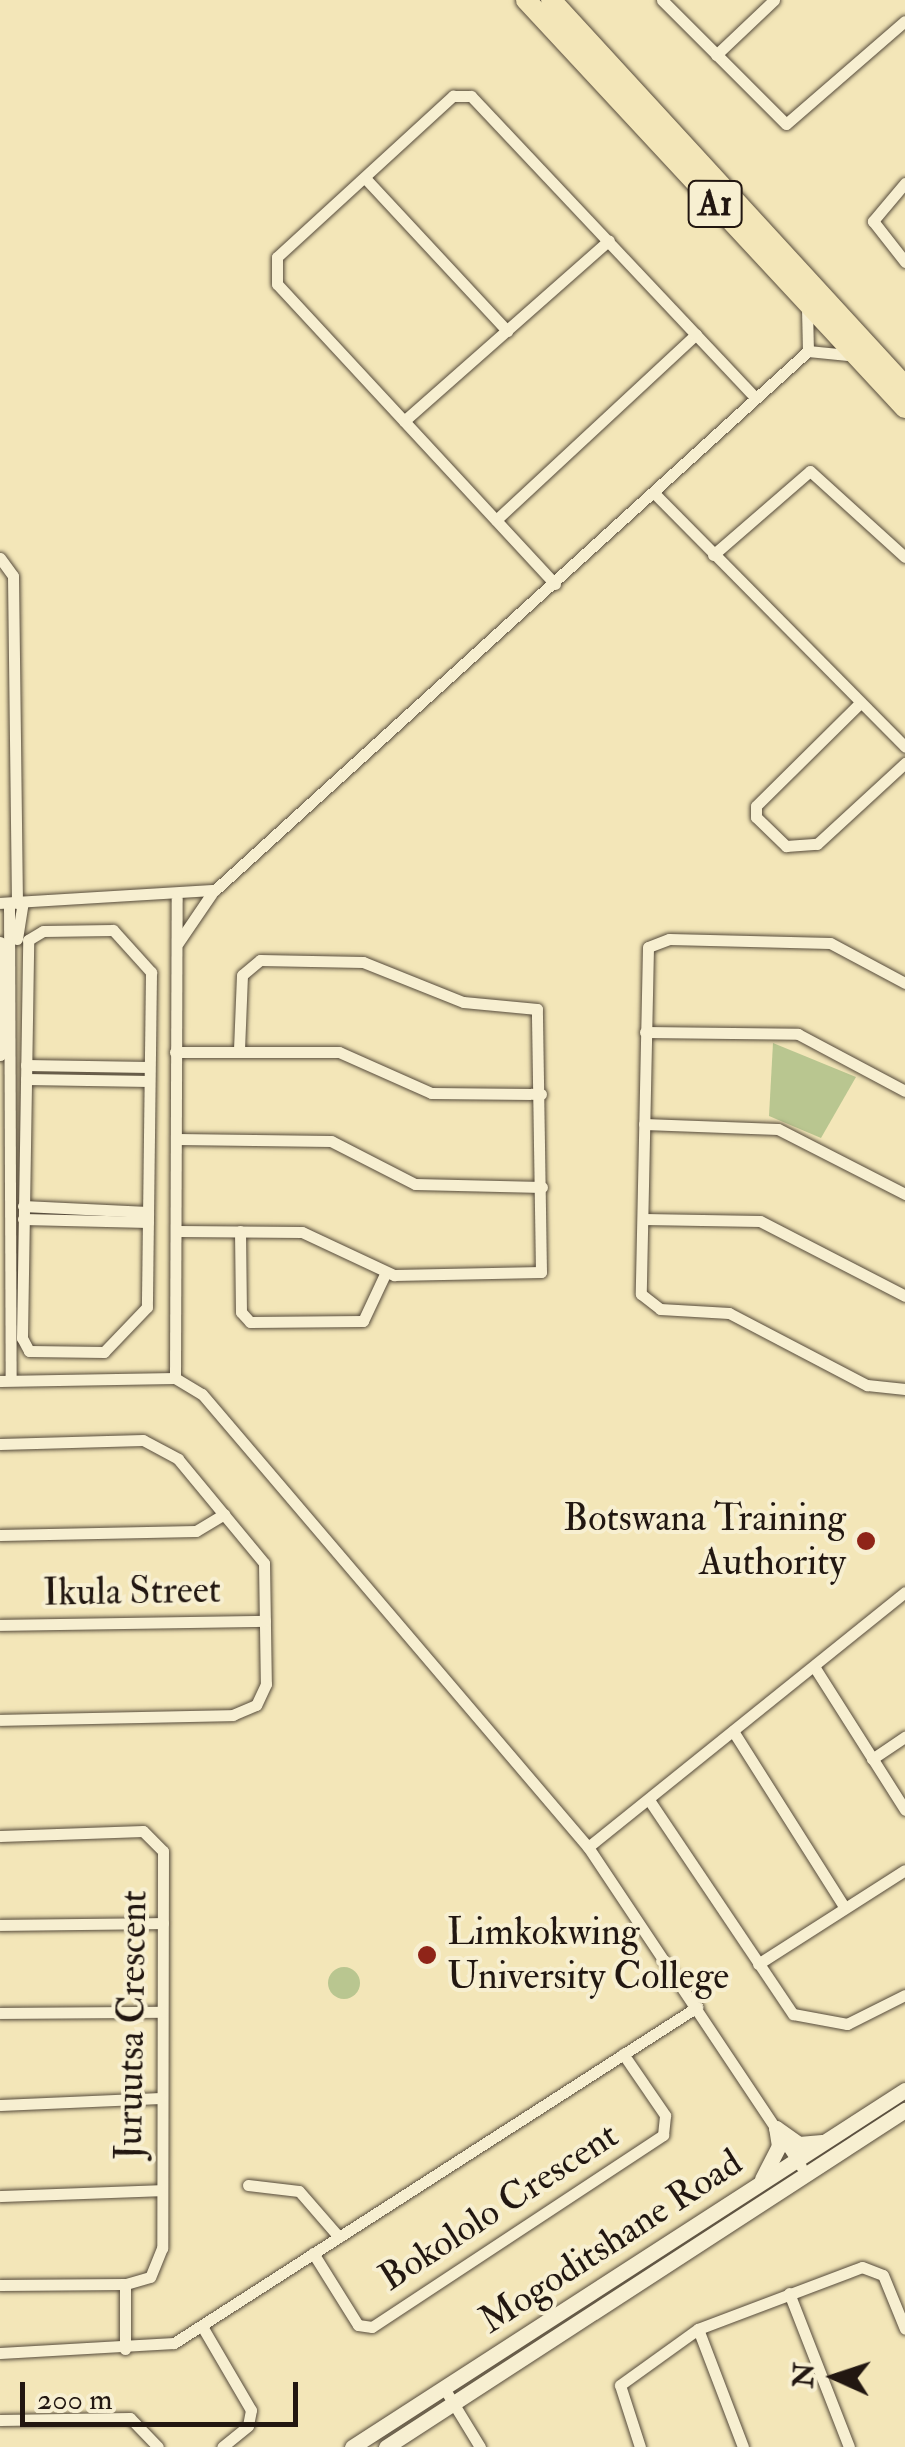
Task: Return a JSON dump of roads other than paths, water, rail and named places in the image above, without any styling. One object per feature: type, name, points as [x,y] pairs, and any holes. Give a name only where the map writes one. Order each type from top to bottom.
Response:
[{"type":"highway","name":"A1","points":[[526,0],[905,408]]},
{"type":"highway","name":"A1","points":[[550,0],[905,386]]},
{"type":"main road","name":"Mogoditshane Road","points":[[386,2447],[801,2166],[826,2141],[905,2090]]},
{"type":"main road","name":"Mogoditshane Road","points":[[352,2447],[757,2186],[905,2110]]},
{"type":"main road","points":[[776,2128],[800,2144],[826,2141]]},
{"type":"main road","points":[[757,2186],[777,2153],[776,2128]]},
{"type":"street","points":[[662,0],[778,122],[793,124],[905,21]]},
{"type":"street","points":[[716,55],[774,0]]},
{"type":"street","points":[[554,584],[273,278],[277,258],[453,96],[470,96],[756,398]]},
{"type":"street","points":[[365,178],[507,331]]},
{"type":"street","points":[[905,183],[872,220],[905,262]]},
{"type":"street","points":[[404,421],[610,240]]},
{"type":"street","points":[[802,299],[814,331],[808,352]]},
{"type":"street","points":[[496,520],[696,334]]},
{"type":"street","points":[[176,945],[215,890],[808,352],[833,348],[861,362]]},
{"type":"street","points":[[712,556],[810,470],[905,557]]},
{"type":"street","points":[[654,493],[712,556],[905,747]]},
{"type":"street","points":[[0,558],[13,576],[6,649],[7,838],[15,948],[11,1288],[5,1381],[176,1378],[210,1404],[588,1847],[801,2166]]},
{"type":"street","points":[[860,703],[754,815],[780,842],[806,848],[905,764]]},
{"type":"street","points":[[12,903],[177,899],[215,890]]},
{"type":"street","points":[[176,1378],[177,899]]},
{"type":"street","points":[[0,942],[14,999],[26,1072],[12,1143],[23,1212],[11,1288],[26,1349],[104,1352],[146,1312],[150,966],[118,933],[32,936],[14,999],[0,1055]]},
{"type":"street","points":[[905,983],[830,944],[660,940],[646,953],[644,1124],[648,1304],[729,1313],[868,1385],[905,1390]]},
{"type":"street","points":[[177,1230],[309,1234],[386,1272],[540,1275],[541,1094],[537,1009],[463,1002],[363,962],[253,962],[240,985],[239,1051]]},
{"type":"street","points":[[645,1032],[798,1034],[905,1091]]},
{"type":"street","points":[[175,1052],[339,1052],[438,1094],[541,1094]]},
{"type":"street","points":[[26,1072],[149,1067]]},
{"type":"street","points":[[26,1072],[149,1081]]},
{"type":"street","points":[[644,1124],[778,1129],[905,1194]]},
{"type":"street","points":[[178,1139],[331,1142],[415,1184],[542,1187]]},
{"type":"street","points":[[23,1212],[148,1217]]},
{"type":"street","points":[[644,1220],[760,1221],[905,1296]]},
{"type":"street","points":[[240,1231],[241,1312],[250,1322],[363,1321],[386,1272]]},
{"type":"street","points":[[0,1444],[143,1440],[178,1459],[264,1563],[266,1684],[246,1712],[0,1720]]},
{"type":"street","points":[[0,1536],[196,1531],[224,1514]]},
{"type":"street","points":[[588,1847],[905,1592]]},
{"type":"street","name":"Ikula Street","points":[[0,1625],[265,1621]]},
{"type":"street","points":[[815,1668],[905,1810]]},
{"type":"street","points":[[733,1731],[845,1908]]},
{"type":"street","points":[[872,1759],[905,1738]]},
{"type":"street","points":[[649,1800],[758,1964],[804,2020],[859,2022],[905,1996]]},
{"type":"street","name":"Juruutsa Crescent","points":[[0,1836],[152,1835],[163,1852],[158,2269],[125,2284]]},
{"type":"street","points":[[758,1964],[905,1870]]},
{"type":"street","points":[[0,1926],[163,1924]]},
{"type":"street","points":[[0,2353],[162,2347],[204,2328],[312,2254],[697,2007]]},
{"type":"street","points":[[0,2012],[162,2012]]},
{"type":"street","name":"Bokololo Crescent","points":[[312,2254],[358,2325],[372,2326],[663,2134],[665,2115],[623,2054]]},
{"type":"street","points":[[0,2105],[161,2098]]},
{"type":"street","points":[[248,2185],[299,2191],[339,2237]]},
{"type":"street","points":[[0,2196],[160,2190]]},
{"type":"street","points":[[640,2447],[620,2385],[698,2329],[788,2293],[870,2267],[883,2276],[905,2329]]},
{"type":"street","points":[[0,2285],[125,2284],[125,2349]]},
{"type":"street","points":[[788,2293],[849,2447]]},
{"type":"street","points":[[204,2328],[251,2410],[248,2426],[222,2447]]},
{"type":"street","points":[[698,2329],[743,2447]]},
{"type":"street","points":[[444,2388],[480,2447]]},
{"type":"street","points":[[0,2420],[130,2418],[158,2447]]},
{"type":"place","name":"Botswana Training Authority","points":[[866,1541]]},
{"type":"place","name":"Limkokwing University College","points":[[427,1955]]}]
